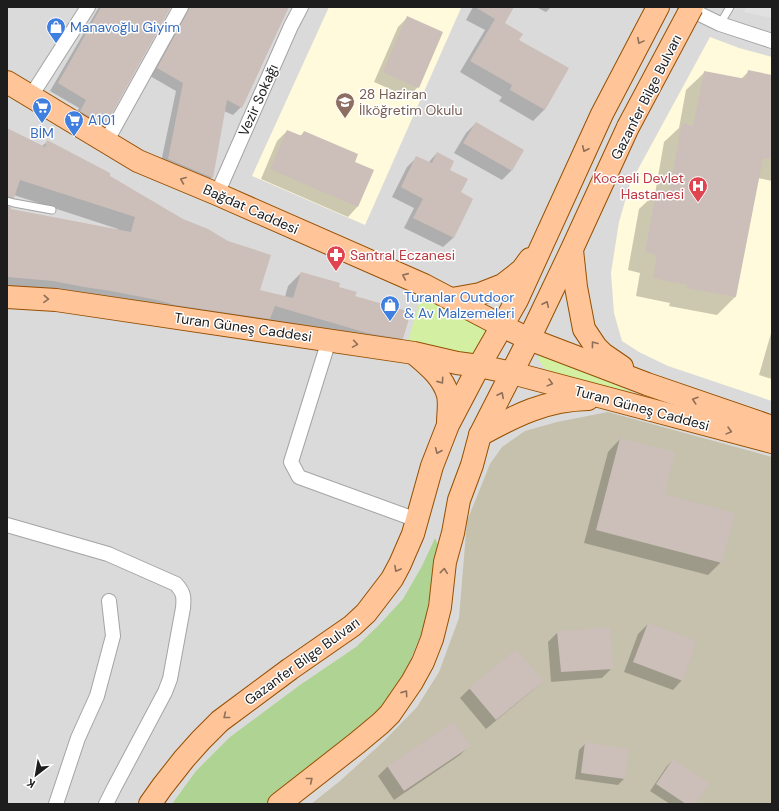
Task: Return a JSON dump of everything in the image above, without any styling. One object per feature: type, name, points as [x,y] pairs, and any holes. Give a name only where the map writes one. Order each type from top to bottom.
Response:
[{"type":"main road","points":[[502,326],[517,300],[602,114],[658,7]]},
{"type":"main road","name":"Gazanfer Bilge Bulvarı","points":[[512,373],[572,249],[628,127],[692,7]]},
{"type":"main road","name":"Bağdat Caddesi","points":[[7,82],[138,162],[217,194],[424,285],[502,326]]},
{"type":"main road","points":[[452,299],[480,294],[503,285],[522,270],[545,237]]},
{"type":"main road","points":[[572,249],[576,287],[584,329],[596,347],[603,354],[647,384]]},
{"type":"main road","name":"Turan Güneş Caddesi","points":[[7,297],[56,300],[414,353],[512,373],[772,442]]},
{"type":"main road","name":"Gazanfer Bilge Bulvarı","points":[[150,804],[184,759],[220,721],[290,669],[352,626],[366,613],[392,579],[414,534],[432,466],[448,425],[502,326]]},
{"type":"main road","name":"Turan Güneş Caddesi","points":[[502,326],[529,339],[647,384],[772,427]]},
{"type":"main road","points":[[414,353],[438,377],[445,387],[448,396],[448,425]]},
{"type":"main road","points":[[279,804],[381,723],[390,714],[412,682],[423,662],[432,639],[440,608],[445,562],[453,533],[459,500],[472,465],[480,435],[512,373]]},
{"type":"main road","points":[[480,435],[515,416],[535,408],[573,399],[606,398]]},
{"type":"street","points":[[31,96],[88,7]]},
{"type":"street","points":[[106,142],[181,7]]},
{"type":"street","name":"Vezir Sokağı","points":[[217,194],[291,26],[301,7]]},
{"type":"street","points":[[685,7],[720,24],[772,41]]},
{"type":"street","points":[[329,340],[291,462],[299,476],[417,520]]},
{"type":"street","points":[[7,525],[108,554],[176,584],[184,596],[170,679],[165,692],[106,804]]},
{"type":"street","points":[[56,804],[78,738],[96,696],[113,636],[109,601]]},
{"type":"lane","points":[[720,24],[730,7]]},
{"type":"lane","points":[[7,201],[14,204],[52,210]]},
{"type":"shaded area","points":[[7,7],[772,7],[772,804],[7,804]]},
{"type":"shaded area","name":"28 Haziran İlköğretim Okulu","points":[[329,7],[461,8],[365,225],[252,176]]},
{"type":"shaded area","points":[[747,7],[772,7],[772,18],[744,12]]},
{"type":"shaded area","name":"Kocaeli Devlet Hastanesi","points":[[710,37],[739,48],[772,57],[772,401],[668,366],[639,352],[622,341],[614,313],[611,273],[619,222],[630,184]]},
{"type":"shaded area","points":[[608,412],[772,457],[772,804],[311,804],[340,781],[384,741],[417,707],[439,672],[459,618],[467,521],[490,464],[502,447],[525,431],[557,422]]},
{"type":"green space","points":[[421,297],[476,320],[488,331],[475,354],[460,354],[407,344]]},
{"type":"green space","points":[[539,355],[552,358],[632,392],[633,395],[554,374],[544,368],[538,359]]},
{"type":"green space","points":[[435,538],[439,547],[424,627],[403,678],[380,712],[271,804],[172,804],[196,771],[230,737],[300,685],[356,647],[379,625],[403,599],[422,566]]},
{"type":"building","points":[[101,7],[171,7],[105,126],[80,111],[86,100],[58,83]]},
{"type":"building","points":[[189,7],[289,7],[242,108],[227,100],[213,178],[168,159],[183,83],[157,68]]},
{"type":"building","points":[[475,7],[514,7],[505,23],[523,34],[519,40],[569,68],[545,110],[510,90],[512,85],[470,61],[495,19]]},
{"type":"building","points":[[407,16],[443,32],[419,88],[383,72]]},
{"type":"building","points":[[748,70],[772,75],[772,159],[763,158],[736,297],[687,288],[687,285],[653,278],[657,255],[645,252],[657,189],[669,192],[682,123],[693,126],[704,71],[746,79]]},
{"type":"building","points":[[476,122],[524,150],[512,171],[463,143]]},
{"type":"building","points":[[7,128],[45,147],[47,140],[110,173],[110,176],[183,219],[208,229],[228,241],[271,255],[260,290],[293,298],[301,272],[340,283],[339,287],[357,292],[355,296],[411,312],[403,339],[367,333],[275,306],[270,319],[175,305],[157,300],[53,281],[7,277],[7,206],[11,207],[11,209],[131,232],[135,217],[20,180],[14,198],[7,196]]},
{"type":"building","points":[[287,130],[302,136],[304,131],[358,154],[355,162],[374,170],[358,207],[270,169]]},
{"type":"building","points":[[437,152],[454,161],[450,170],[468,179],[461,192],[473,199],[454,238],[413,218],[423,199],[401,187],[416,156],[432,163]]},
{"type":"building","points":[[620,438],[675,452],[665,494],[735,513],[722,563],[596,530]]},
{"type":"building","points":[[648,623],[697,641],[683,681],[633,662]]},
{"type":"building","points":[[610,627],[613,669],[561,672],[557,631]]},
{"type":"building","points":[[516,649],[544,681],[496,720],[469,688]]},
{"type":"building","points":[[454,721],[471,746],[404,791],[387,766]]},
{"type":"building","points":[[585,742],[629,749],[625,779],[581,773]]},
{"type":"building","points":[[673,759],[710,784],[696,804],[686,804],[656,784]]},
{"type":"place","name":"Manavoğlu Giyim","points":[[56,44]]},
{"type":"place","name":"28 Haziran İlköğretim Okulu","points":[[345,119]]},
{"type":"place","name":"BİM","points":[[42,124]]},
{"type":"place","name":"A101","points":[[74,137]]},
{"type":"place","name":"Kocaeli Devlet Hastanesi","points":[[698,203]]},
{"type":"place","name":"Santral Eczanesi","points":[[336,272]]},
{"type":"place","name":"Turanlar Outdoor & Av Malzemeleri","points":[[390,322]]}]
